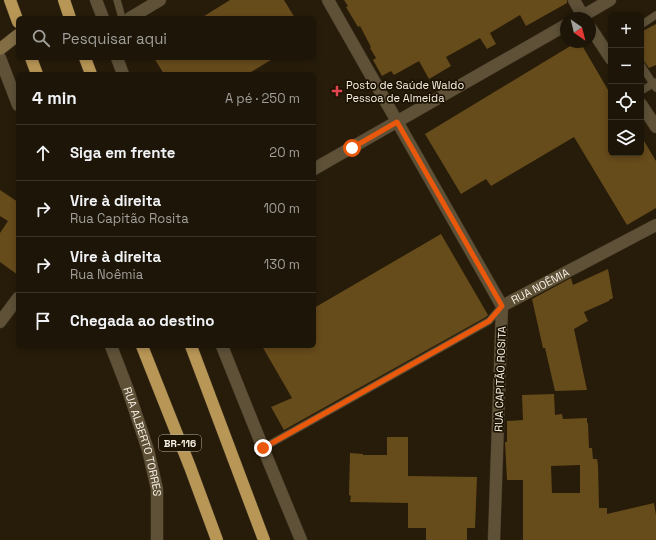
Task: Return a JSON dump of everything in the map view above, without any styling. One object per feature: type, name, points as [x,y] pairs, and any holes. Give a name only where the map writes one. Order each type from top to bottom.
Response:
[{"type":"highway","points":[[10,0],[16,16]]},
{"type":"highway","points":[[32,60],[36,72]]},
{"type":"highway","points":[[86,60],[90,72]]},
{"type":"highway","name":"BR-116","points":[[143,348],[217,540]]},
{"type":"highway","points":[[192,348],[264,540]]},
{"type":"street","points":[[96,0],[102,16]]},
{"type":"street","points":[[133,16],[160,0]]},
{"type":"street","points":[[328,0],[502,306]]},
{"type":"street","points":[[574,0],[580,12]]},
{"type":"street","points":[[590,12],[610,0]]},
{"type":"street","points":[[316,168],[560,28]]},
{"type":"street","points":[[596,36],[608,54]]},
{"type":"street","points":[[0,50],[16,37]]},
{"type":"street","points":[[0,58],[16,101]]},
{"type":"street","points":[[118,60],[122,72]]},
{"type":"street","points":[[644,109],[656,127]]},
{"type":"street","name":"RUA NOÊMIA","points":[[502,306],[656,225]]},
{"type":"street","points":[[0,322],[16,301]]},
{"type":"street","name":"RUA CAPITÃO ROSITA","points":[[494,540],[502,306]]},
{"type":"street","name":"RUA ALBERTO TORRES","points":[[112,348],[128,390],[148,450],[157,489],[157,540]]},
{"type":"street","points":[[223,348],[301,540]]},
{"type":"lane","points":[[117,0],[121,16]]},
{"type":"lane","points":[[644,23],[656,16]]},
{"type":"lane","points":[[644,69],[655,85],[644,90]]},
{"type":"lane","name":"RUA NOÊMIA","points":[[263,448],[489,321],[502,306]]},
{"type":"building","points":[[230,0],[284,0],[294,16],[204,16]]},
{"type":"building","points":[[344,0],[567,0],[567,3],[526,26],[520,15],[490,33],[496,44],[487,49],[480,38],[446,57],[451,66],[429,79],[419,61],[394,75],[391,71],[382,76],[373,60],[376,58],[370,48],[371,47],[360,26],[358,27],[346,7],[348,6]]},
{"type":"building","points":[[656,24],[656,65],[649,68],[644,61],[644,30]]},
{"type":"building","points":[[567,48],[584,48],[608,90],[608,156],[644,156],[644,141],[656,161],[656,208],[627,225],[574,137],[491,186],[486,179],[461,194],[425,134]]},
{"type":"building","points":[[155,60],[271,60],[251,72],[163,72]]},
{"type":"building","points":[[0,190],[16,201],[16,274],[0,262],[0,233],[8,221],[0,216]]},
{"type":"building","points":[[441,234],[488,315],[284,430],[271,407],[292,398],[263,348],[316,348],[316,307]]},
{"type":"building","points":[[608,269],[613,298],[584,312],[588,321],[574,329],[587,390],[555,391],[545,348],[543,348],[532,299],[571,278],[573,285]]},
{"type":"building","points":[[554,394],[555,415],[562,414],[563,419],[587,418],[589,448],[592,448],[593,459],[597,459],[598,465],[599,508],[607,508],[607,514],[654,503],[656,515],[656,540],[523,540],[523,480],[507,480],[505,442],[507,442],[507,421],[523,420],[522,395]],"holes":[[[580,465],[580,493],[552,493],[551,466]]]},
{"type":"building","points":[[387,437],[408,437],[408,476],[477,477],[475,528],[467,528],[467,540],[426,540],[426,528],[408,528],[408,503],[350,502],[350,453],[363,455],[387,455]]},
{"type":"place","name":"Posto de Saúde Waldo Pessoa de Almeida","points":[[337,91]]},
{"type":"route","points":[[263,448],[489,321],[502,306],[397,122],[352,148]]}]
